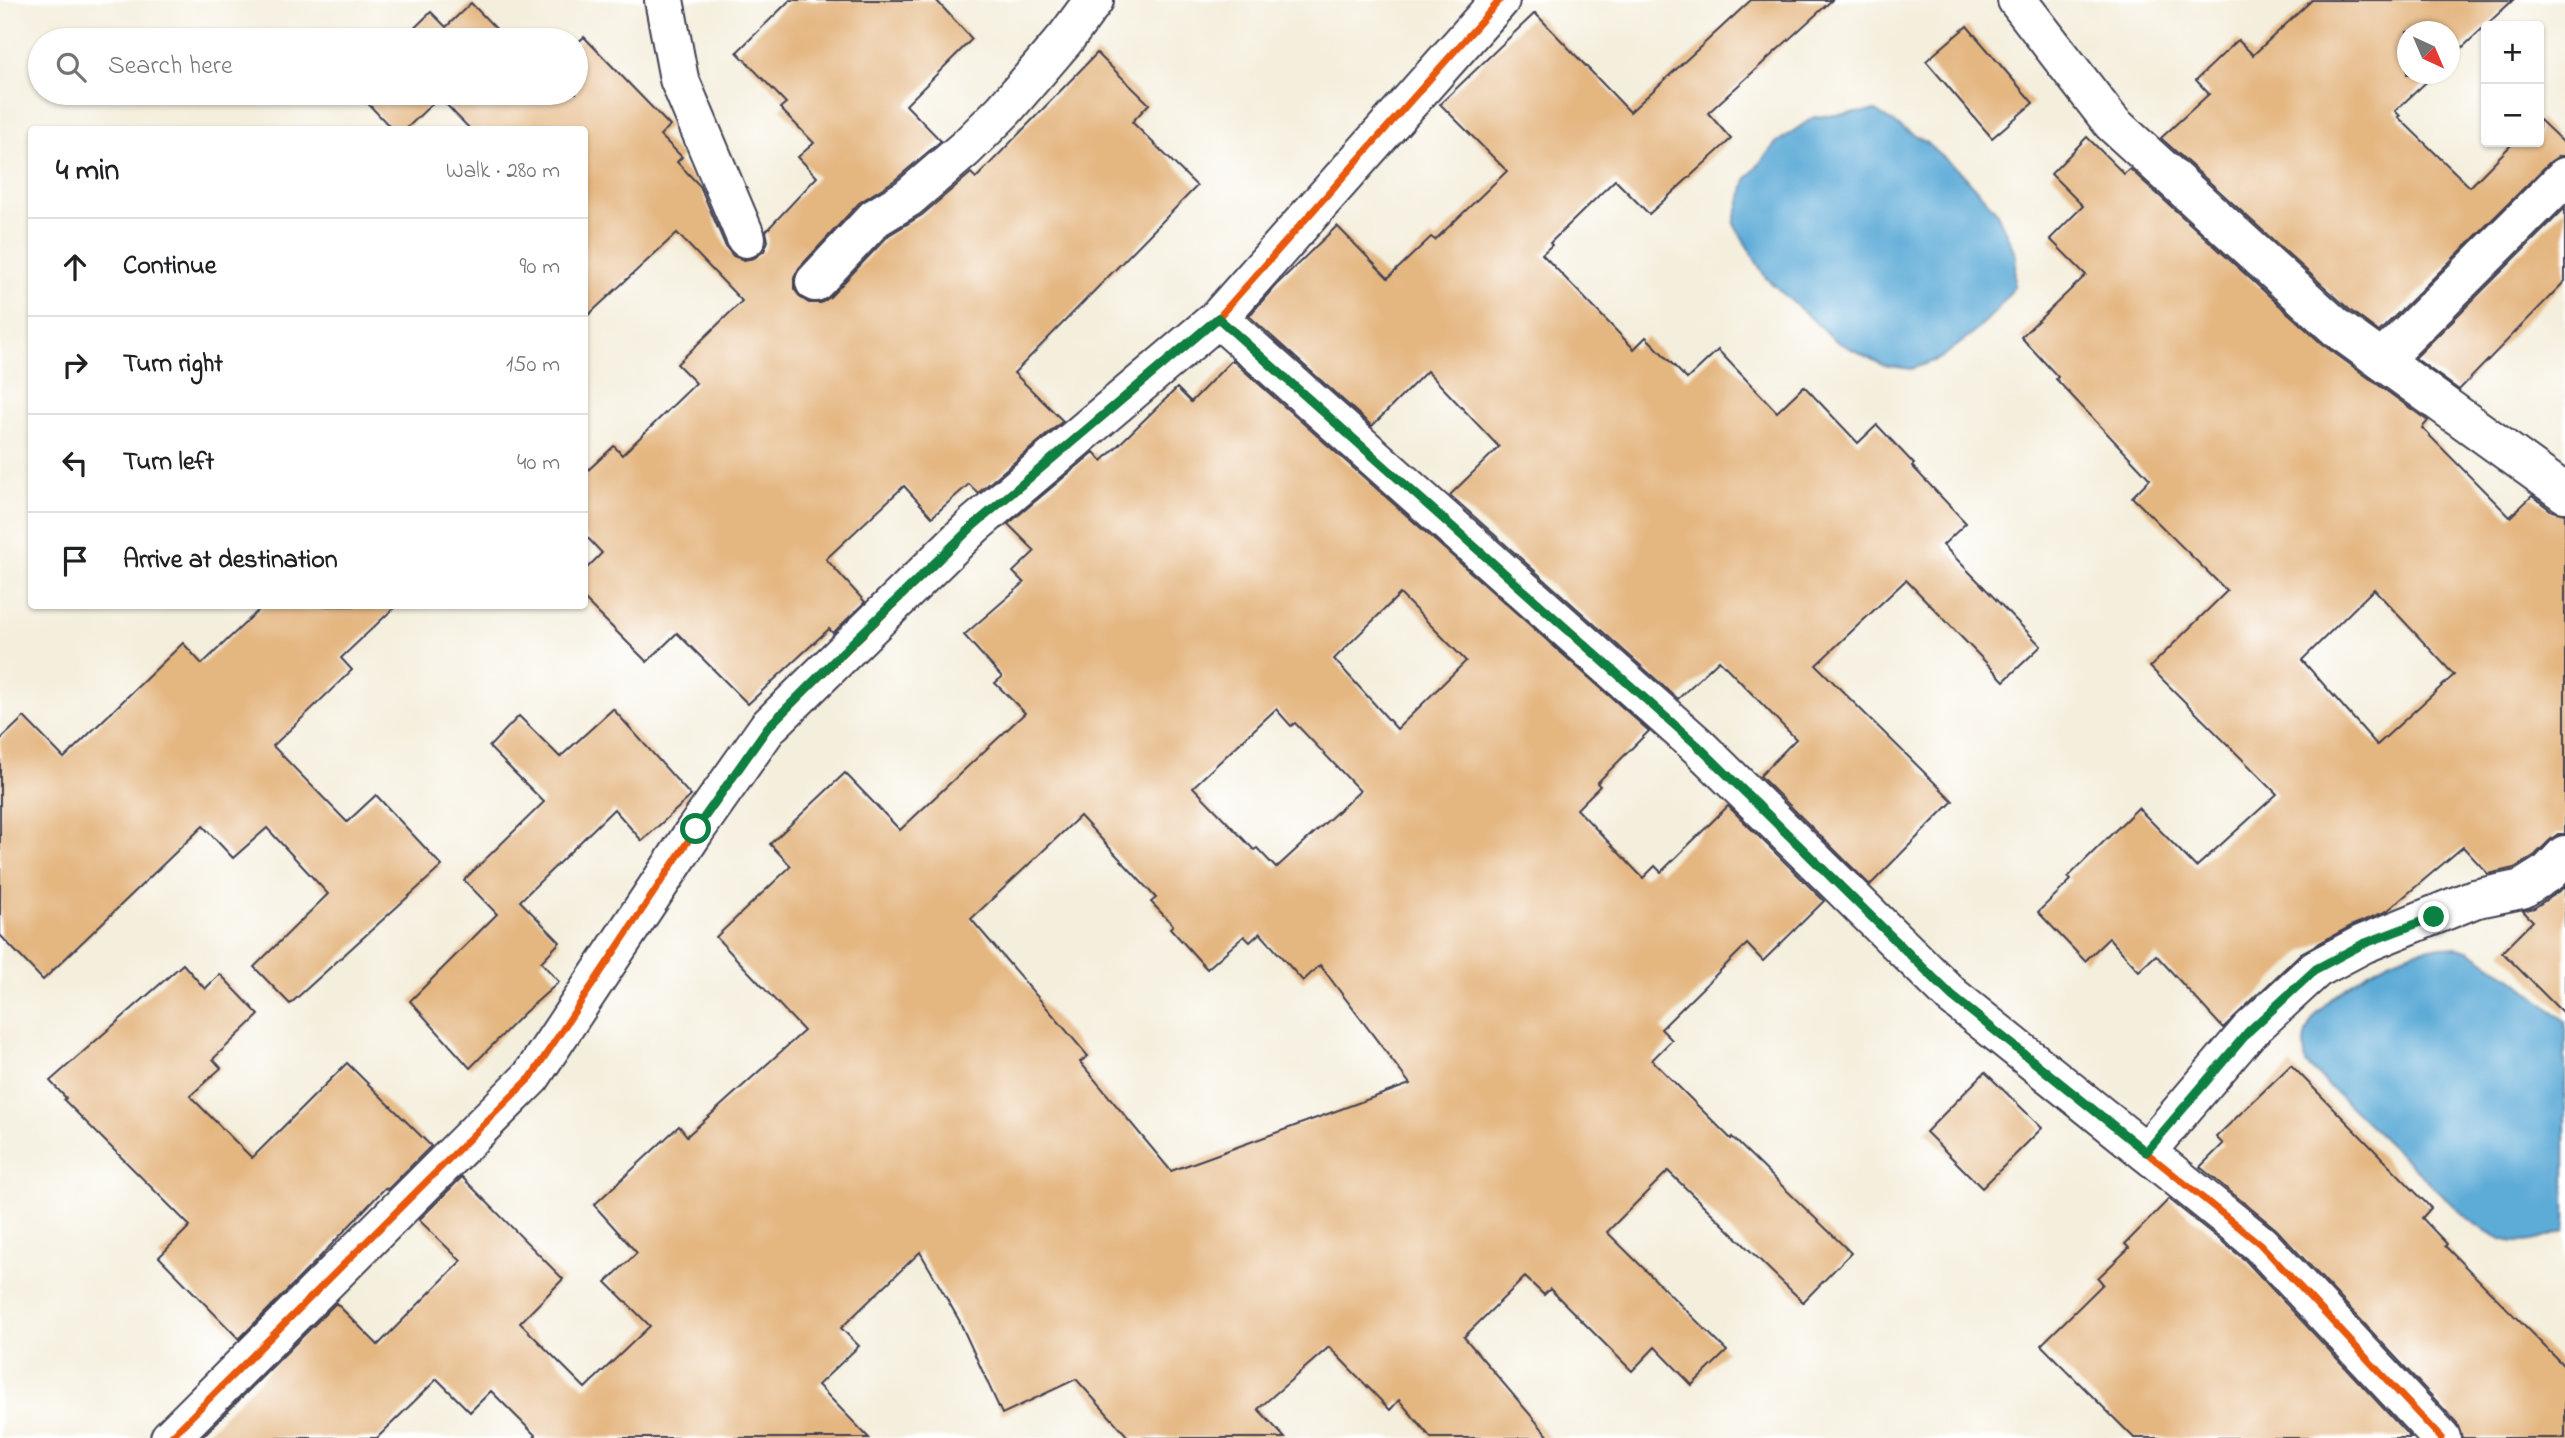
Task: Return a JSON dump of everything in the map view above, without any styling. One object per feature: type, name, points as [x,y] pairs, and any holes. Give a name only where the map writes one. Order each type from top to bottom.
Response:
[{"type":"street","points":[[664,0],[679,79],[746,238]]},
{"type":"street","points":[[816,282],[875,218],[908,198],[966,148],[1004,110],[1065,39],[1094,0]]},
{"type":"street","points":[[170,1438],[531,1077],[696,829],[768,727],[974,525],[1218,318],[1500,0]]},
{"type":"street","points":[[2017,0],[2112,123],[2337,328],[2565,493]]},
{"type":"street","points":[[2382,360],[2565,177]]},
{"type":"street","points":[[1218,318],[1697,745],[1952,996],[2260,1244],[2441,1438]]},
{"type":"street","points":[[2146,1152],[2249,1031],[2316,969],[2363,944],[2474,899],[2522,889],[2549,872],[2565,855]]},
{"type":"water","points":[[1875,111],[1925,142],[1961,172],[1996,211],[2016,255],[2014,287],[1996,311],[1970,336],[1939,359],[1911,369],[1883,365],[1836,341],[1766,278],[1734,224],[1746,180],[1776,143],[1814,117]]},
{"type":"water","points":[[2440,946],[2469,950],[2516,981],[2565,1021],[2565,1231],[2534,1240],[2512,1242],[2478,1226],[2464,1216],[2306,1064],[2304,1040],[2311,1023],[2334,997],[2383,964],[2413,952]]},
{"type":"building","points":[[790,0],[936,0],[972,39],[906,105],[941,141],[895,180],[859,203],[799,268],[794,278],[794,289],[809,303],[821,303],[830,297],[889,235],[922,215],[971,173],[976,178],[1097,53],[1149,104],[1132,122],[1197,186],[1014,373],[1063,421],[978,493],[969,484],[932,517],[904,486],[826,559],[865,602],[833,633],[829,629],[748,704],[677,633],[647,662],[588,603],[588,567],[602,553],[588,538],[588,470],[614,446],[622,455],[696,383],[677,364],[742,301],[677,233],[588,315],[588,126],[467,126],[447,105],[588,105],[588,41],[670,126],[660,135],[682,157],[677,162],[700,186],[726,247],[733,256],[744,260],[754,258],[764,251],[768,241],[766,231],[817,177],[798,157],[814,143],[780,108],[786,103],[737,52]]},
{"type":"building","points":[[1751,0],[1832,0],[1708,113],[1731,139],[1649,214],[1615,180],[1542,254],[1634,349],[1646,337],[1687,379],[1718,350],[1777,412],[1804,386],[1858,443],[1877,425],[1966,523],[1943,545],[2041,646],[2004,681],[1906,580],[1816,665],[1953,801],[1870,885],[1760,776],[1796,739],[1719,660],[1678,699],[1450,495],[1499,447],[1427,371],[1372,426],[1249,316],[1276,285],[1337,226],[1388,278],[1431,237],[1435,240],[1507,171],[1440,104],[1535,13],[1630,112]]},
{"type":"building","points":[[2312,0],[2513,0],[2491,21],[2481,21],[2481,30],[2460,50],[2460,21],[2397,21],[2397,84],[2424,84],[2395,111],[2470,187],[2509,147],[2544,147],[2544,124],[2565,144],[2565,156],[2559,156],[2550,162],[2379,332],[2351,311],[2161,138],[2209,94],[2196,80],[2238,40],[2253,55]]},
{"type":"building","points":[[471,3],[495,28],[414,28],[431,12],[446,27]]},
{"type":"building","points":[[1967,26],[2033,103],[1992,138],[1926,61]]},
{"type":"building","points":[[369,105],[431,105],[409,126],[389,126]]},
{"type":"building","points":[[2087,137],[2124,174],[2130,169],[2322,344],[2428,421],[2422,428],[2510,517],[2532,496],[2552,511],[2565,514],[2565,834],[2558,834],[2535,855],[2514,868],[2488,874],[2463,847],[2387,911],[2353,925],[2301,953],[2223,1028],[2156,955],[2139,971],[2109,938],[2085,961],[2038,912],[2071,880],[2068,877],[2138,808],[2196,867],[2277,794],[2150,667],[2227,591],[2132,497],[2150,479],[2056,379],[2058,377],[2021,337],[2086,275],[2050,239],[2083,206],[2051,174]],"holes":[[[2374,589],[2454,675],[2377,745],[2302,660]]]},
{"type":"building","points":[[2565,208],[2565,281],[2459,390],[2415,358]]},
{"type":"building","points":[[1232,360],[1649,731],[1597,783],[1600,786],[1577,809],[1643,878],[1655,866],[1661,872],[1728,806],[1824,901],[1763,961],[1747,944],[1661,1029],[1672,1040],[1652,1060],[1851,1253],[1803,1302],[1668,1171],[1607,1232],[1727,1351],[1692,1385],[1655,1347],[1632,1371],[1550,1289],[1544,1295],[1525,1277],[1464,1337],[1550,1438],[1431,1438],[1399,1400],[1390,1410],[1329,1347],[1258,1409],[1285,1438],[1129,1438],[1076,1379],[1002,1414],[959,1320],[920,1252],[841,1328],[859,1346],[818,1385],[869,1438],[534,1438],[536,1436],[491,1391],[470,1412],[437,1379],[377,1438],[201,1438],[336,1303],[378,1345],[461,1261],[419,1220],[462,1177],[563,1279],[520,1323],[585,1388],[650,1326],[606,1282],[637,1253],[594,1205],[679,1126],[687,1136],[804,1031],[716,937],[791,866],[770,844],[845,773],[900,830],[1025,713],[995,683],[1002,677],[964,635],[1024,583],[1013,572],[1035,551],[1008,524],[1094,452],[1102,461],[1177,388],[1191,402]],"holes":[[[1400,594],[1466,661],[1397,729],[1334,659]],[[1276,709],[1291,726],[1295,723],[1360,791],[1276,868],[1257,848],[1254,850],[1193,787]],[[1080,816],[1156,898],[1151,902],[1173,925],[1170,928],[1207,969],[1244,936],[1250,942],[1260,933],[1303,981],[1320,965],[1410,1084],[1171,1171],[1080,1062],[1088,1056],[971,919]]]},
{"type":"building","points":[[260,609],[393,609],[341,658],[352,670],[273,746],[347,822],[376,795],[442,866],[290,1004],[254,967],[328,894],[267,828],[233,858],[203,826],[43,980],[0,935],[0,740],[24,717],[64,758],[183,643],[202,664]]},
{"type":"building","points":[[613,709],[691,796],[642,841],[614,809],[520,901],[560,942],[541,962],[559,982],[470,1068],[410,1001],[497,914],[464,880],[544,802],[489,747],[519,716],[560,757]]},
{"type":"building","points":[[2565,887],[2565,1015],[2502,952],[2533,921],[2523,911],[2534,908]]},
{"type":"building","points":[[183,964],[205,989],[220,974],[259,1015],[213,1059],[221,1068],[190,1096],[252,1158],[347,1063],[431,1146],[388,1189],[385,1188],[239,1339],[159,1257],[190,1226],[64,1100],[66,1098],[50,1081]]},
{"type":"building","points":[[2291,1065],[2431,1208],[2422,1218],[2447,1244],[2445,1246],[2565,1367],[2565,1438],[2462,1438],[2457,1423],[2276,1229],[2200,1167],[2223,1144],[2216,1137]]},
{"type":"building","points":[[1985,1072],[2042,1128],[1982,1188],[1926,1132]]},
{"type":"building","points":[[2169,1199],[2245,1260],[2411,1438],[2134,1438],[2041,1345],[2103,1284],[2098,1278],[2129,1248],[2125,1244]]},
{"type":"cycle path","points":[[170,1438],[531,1077],[696,829],[768,727],[974,525],[1218,318],[1500,0]]},
{"type":"cycle path","points":[[1218,318],[1697,745],[1952,996],[2260,1244],[2441,1438]]},
{"type":"route","points":[[696,829],[768,727],[852,643],[974,525],[1218,318],[1697,745],[1952,996],[2146,1152],[2249,1031],[2316,969],[2363,944],[2434,917]]}]
